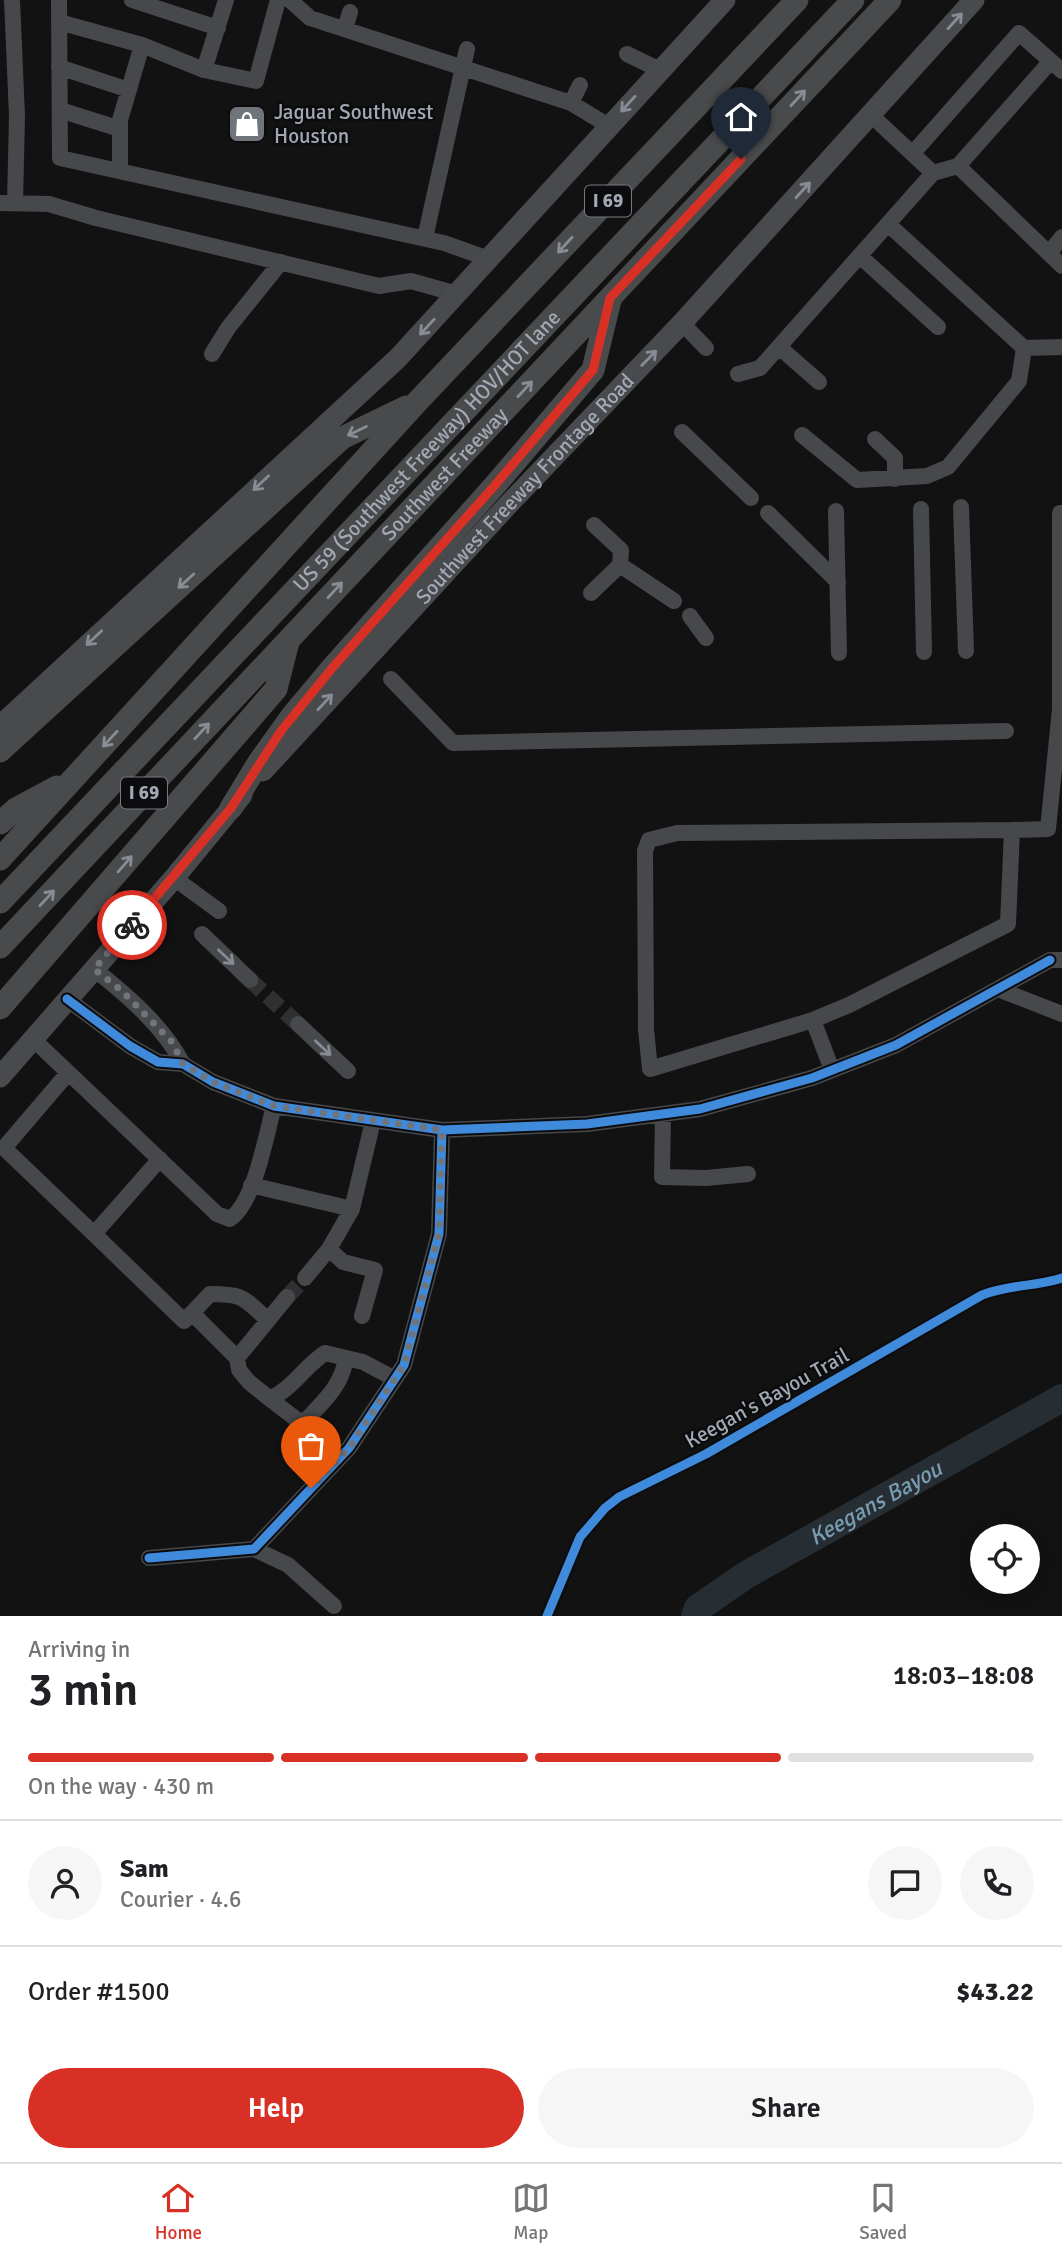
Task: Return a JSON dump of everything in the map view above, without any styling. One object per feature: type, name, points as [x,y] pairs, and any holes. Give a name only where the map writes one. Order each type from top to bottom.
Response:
[{"type":"highway","name":"I 69","points":[[0,859],[418,401],[797,0]]},
{"type":"highway","name":"US 59 (Southwest Freeway) HOV/HOT lane","points":[[0,902],[853,0]]},
{"type":"highway","name":"Southwest Freeway","points":[[0,947],[890,0]]},
{"type":"highway","points":[[231,808],[259,762],[300,706],[593,370],[610,298]]},
{"type":"highway","points":[[0,751],[342,438],[418,401]]},
{"type":"highway","points":[[0,1007],[276,689],[288,639]]},
{"type":"highway","points":[[0,823],[16,809],[72,779]]},
{"type":"main road","points":[[0,726],[398,358],[725,0]]},
{"type":"main road","name":"Southwest Freeway Frontage Road","points":[[0,1077],[306,723],[487,527],[682,323],[974,0]]},
{"type":"street","points":[[12,0],[17,116],[8,203],[49,204],[96,218],[379,286],[411,281],[457,295]]},
{"type":"street","points":[[59,0],[60,158],[444,243],[489,259]]},
{"type":"street","points":[[132,0],[218,28]]},
{"type":"street","points":[[204,70],[226,0]]},
{"type":"street","points":[[59,22],[142,46],[204,70],[256,81],[278,0]]},
{"type":"street","points":[[290,0],[310,18],[571,103],[609,126]]},
{"type":"street","points":[[345,29],[350,12]]},
{"type":"street","points":[[738,374],[760,368],[933,173],[958,166],[1056,66],[1019,33],[913,153]]},
{"type":"street","points":[[120,171],[120,120],[142,46]]},
{"type":"street","points":[[425,239],[467,49]]},
{"type":"street","points":[[627,54],[660,70]]},
{"type":"street","points":[[60,67],[129,90]]},
{"type":"street","points":[[571,103],[580,85]]},
{"type":"street","points":[[60,110],[120,130]]},
{"type":"street","points":[[871,115],[933,173]]},
{"type":"street","points":[[958,166],[1062,266]]},
{"type":"street","points":[[888,224],[1024,348],[1062,347]]},
{"type":"street","points":[[1049,253],[1062,237]]},
{"type":"street","points":[[860,256],[938,327]]},
{"type":"street","points":[[212,354],[228,328],[281,262]]},
{"type":"street","points":[[682,323],[706,348]]},
{"type":"street","points":[[779,347],[819,382]]},
{"type":"street","points":[[802,436],[858,480],[928,476],[948,467],[1019,380],[1024,348]]},
{"type":"street","points":[[682,432],[751,498]]},
{"type":"street","points":[[875,439],[895,458],[895,479]]},
{"type":"street","points":[[961,507],[966,651]]},
{"type":"street","points":[[921,509],[924,652]]},
{"type":"street","points":[[836,511],[839,653]]},
{"type":"street","points":[[768,513],[838,582]]},
{"type":"street","points":[[1012,830],[1007,923],[849,1005],[813,1020],[650,1069],[646,1029],[645,865],[645,851],[649,839],[677,833],[1048,829],[1059,755],[1062,513]]},
{"type":"street","points":[[591,593],[620,565],[621,550],[594,525]]},
{"type":"street","points":[[620,565],[674,601]]},
{"type":"street","points":[[690,616],[706,638]]},
{"type":"street","points":[[391,679],[453,743],[1006,731]]},
{"type":"street","points":[[174,878],[219,911]]},
{"type":"street","points":[[202,934],[250,979]]},
{"type":"street","points":[[68,999],[130,1046],[158,1062],[183,1064],[213,1082],[274,1106],[442,1130],[587,1124],[701,1109],[832,1070],[896,1045],[1056,960]]},
{"type":"street","points":[[94,969],[122,991],[172,1042],[183,1064]]},
{"type":"street","points":[[998,989],[1062,1014]]},
{"type":"street","points":[[813,1020],[832,1070]]},
{"type":"street","points":[[298,1024],[348,1071]]},
{"type":"street","points":[[33,1039],[217,1214],[230,1219],[236,1214],[251,1185],[274,1106]]},
{"type":"street","points":[[68,1073],[4,1148],[184,1321],[210,1294],[241,1296],[268,1320]]},
{"type":"street","points":[[663,1114],[662,1177],[706,1178],[748,1174]]},
{"type":"street","points":[[305,1278],[329,1249],[352,1209],[373,1121]]},
{"type":"street","points":[[254,1549],[349,1448],[404,1365],[439,1234],[442,1130]]},
{"type":"street","points":[[94,1234],[160,1159]]},
{"type":"street","points":[[251,1185],[352,1209]]},
{"type":"street","points":[[329,1249],[343,1262],[375,1270],[362,1316]]},
{"type":"street","points":[[237,1358],[287,1297]]},
{"type":"street","points":[[192,1313],[237,1358],[239,1370],[249,1382],[302,1422],[336,1388],[344,1373],[346,1358]]},
{"type":"street","points":[[271,1399],[281,1395],[325,1353],[363,1362],[394,1379]]},
{"type":"street","points":[[149,1558],[254,1549],[288,1565],[334,1606]]},
{"type":"waterway","name":"Keegans Bayou","points":[[695,1616],[698,1608],[746,1575],[1062,1398]]},
{"type":"tunnel","points":[[250,980],[298,1024]]},
{"type":"tunnel","points":[[287,1297],[305,1278]]},
{"type":"cycle path","points":[[67,999],[130,1046],[158,1062],[183,1064],[213,1082],[274,1106],[442,1130],[587,1124],[700,1109],[812,1078],[896,1045],[1050,960]]},
{"type":"cycle path","points":[[149,1558],[254,1549],[349,1448],[404,1365],[439,1234],[442,1130]]},
{"type":"cycle path","name":"Keegan's Bayou Trail","points":[[547,1616],[580,1537],[605,1508],[619,1497],[706,1454],[982,1295],[1062,1278]]},
{"type":"way so far","points":[[132,925],[94,969],[122,991],[172,1042],[183,1064],[213,1082],[274,1106],[442,1130],[439,1234],[404,1365],[349,1448],[311,1488]]},
{"type":"place","name":"Jaguar Southwest Houston","points":[[247,124]]},
{"type":"route","points":[[132,925],[231,808],[292,716],[593,370],[610,298],[741,159]]}]
